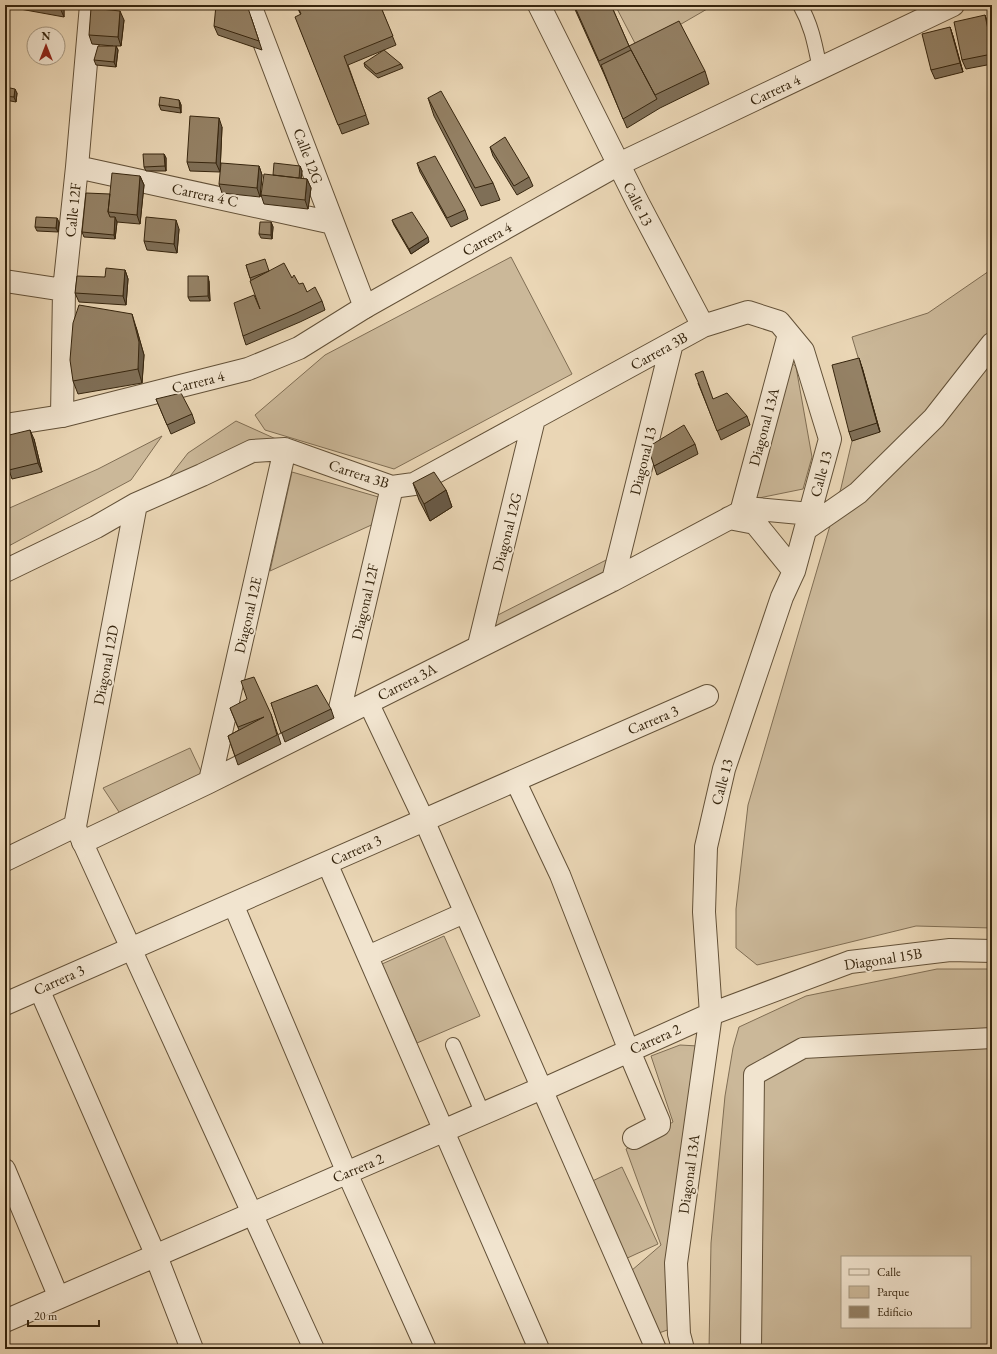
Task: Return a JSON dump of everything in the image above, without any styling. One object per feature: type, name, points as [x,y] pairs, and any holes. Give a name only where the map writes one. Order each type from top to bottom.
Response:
[{"type":"street","name":"Calle 12F","points":[[62,416],[64,290],[77,167],[91,5]]},
{"type":"street","name":"Calle 12G","points":[[250,5],[365,307]]},
{"type":"street","name":"Calle 13","points":[[539,5],[703,326],[748,312],[779,322],[803,351],[830,439],[794,571],[782,597],[724,769],[706,847],[704,912],[711,1014]]},
{"type":"street","name":"Carrera 4","points":[[5,425],[62,416],[248,369],[299,348],[365,307],[619,164],[953,5]]},
{"type":"street","name":"Carrera 4 C","points":[[77,167],[333,223]]},
{"type":"street","points":[[5,281],[64,290]]},
{"type":"street","name":"Carrera 3B","points":[[5,571],[96,527],[136,504],[252,451],[285,449],[392,487],[414,484],[534,420],[703,326]]},
{"type":"street","name":"Diagonal 13A","points":[[736,517],[789,334]]},
{"type":"street","name":"Diagonal 13","points":[[613,580],[672,343]]},
{"type":"street","points":[[736,517],[757,509],[808,521],[858,493],[934,418],[992,344]]},
{"type":"street","name":"Diagonal 12G","points":[[479,645],[534,420]]},
{"type":"street","name":"Diagonal 12E","points":[[210,780],[285,449]]},
{"type":"street","name":"Diagonal 12F","points":[[338,717],[392,487]]},
{"type":"street","name":"Diagonal 12D","points":[[79,834],[136,504]]},
{"type":"street","points":[[736,517],[755,523],[794,571]]},
{"type":"street","name":"Carrera 3A","points":[[5,860],[79,834],[210,780],[479,645],[613,580],[736,517]]},
{"type":"street","name":"Carrera 3","points":[[5,1004],[707,696]]},
{"type":"street","points":[[368,702],[424,820],[542,1088],[652,1348],[681,1342]]},
{"type":"street","points":[[515,780],[560,875],[629,1051],[658,1116],[659,1125],[634,1138]]},
{"type":"street","points":[[79,834],[130,949],[314,1349]]},
{"type":"street","points":[[327,863],[539,1349]]},
{"type":"street","points":[[233,904],[347,1173],[426,1349]]},
{"type":"street","points":[[368,956],[464,913]]},
{"type":"street","name":"Diagonal 15B","points":[[711,1014],[850,962],[950,950],[992,951]]},
{"type":"street","points":[[39,989],[156,1256],[192,1349]]},
{"type":"street","name":"Diagonal 13A","points":[[681,1342],[676,1263],[711,1014]]},
{"type":"street","name":"Carrera 2","points":[[5,1320],[542,1088],[551,1086],[711,1014]]},
{"type":"street","points":[[751,1349],[754,1075],[803,1048],[992,1038]]},
{"type":"street","points":[[5,1169],[58,1298]]},
{"type":"lane","points":[[800,5],[813,32],[820,69]]},
{"type":"lane","points":[[453,1044],[483,1114]]},
{"type":"green space","points":[[615,5],[714,5],[638,49]]},
{"type":"green space","points":[[511,257],[572,374],[394,469],[265,430],[255,415],[325,355]]},
{"type":"green space","points":[[992,269],[992,928],[916,926],[757,965],[736,948],[736,909],[748,805],[841,488],[852,441],[880,431],[852,337],[928,313]]},
{"type":"green space","points":[[788,358],[796,367],[812,457],[803,489],[754,499]]},
{"type":"green space","points":[[236,421],[276,439],[157,493],[188,453]]},
{"type":"green space","points":[[162,436],[131,480],[5,548],[5,510],[98,469]]},
{"type":"green space","points":[[292,472],[382,498],[378,522],[270,571]]},
{"type":"green space","points":[[614,556],[608,578],[489,638],[492,618]]},
{"type":"green space","points":[[190,748],[206,782],[123,818],[103,788]]},
{"type":"green space","points":[[444,936],[480,1016],[417,1043],[382,964]]},
{"type":"green space","points":[[937,969],[992,969],[992,1349],[709,1349],[711,1243],[725,1096],[733,1048],[739,1027],[806,996]]},
{"type":"green space","points":[[680,1045],[698,1046],[676,1327],[656,1334],[631,1271],[661,1245],[626,1149],[673,1122],[651,1056]]},
{"type":"green space","points":[[622,1167],[658,1244],[623,1260],[586,1184]]},
{"type":"building","points":[[46,5],[60,5],[60,8]]},
{"type":"building","points":[[216,5],[232,5],[248,8],[259,41],[214,26]]},
{"type":"building","points":[[297,5],[380,5],[393,36],[344,56],[366,115],[338,125],[295,17],[301,14]]},
{"type":"building","points":[[574,5],[611,5],[629,46],[599,61]]},
{"type":"building","points":[[91,8],[120,11],[118,37],[89,35]]},
{"type":"building","points":[[985,15],[992,54],[962,60],[954,22]]},
{"type":"building","points":[[679,21],[705,71],[655,95],[629,46]]},
{"type":"building","points":[[950,27],[960,63],[931,70],[922,34]]},
{"type":"building","points":[[98,46],[116,46],[114,62],[94,60]]},
{"type":"building","points":[[384,50],[401,64],[376,74],[364,63]]},
{"type":"building","points":[[631,50],[657,99],[623,119],[601,65]]},
{"type":"building","points":[[5,87],[15,89],[14,97],[5,96]]},
{"type":"building","points":[[441,91],[493,183],[475,188],[428,98]]},
{"type":"building","points":[[160,97],[179,100],[180,108],[159,105]]},
{"type":"building","points":[[190,116],[219,118],[216,163],[187,162]]},
{"type":"building","points":[[505,137],[529,177],[514,186],[490,147]]},
{"type":"building","points":[[143,154],[164,154],[165,166],[144,167]]},
{"type":"building","points":[[435,156],[465,210],[447,218],[417,163]]},
{"type":"building","points":[[221,163],[259,166],[257,188],[219,184]]},
{"type":"building","points":[[274,163],[300,166],[299,178],[273,175]]},
{"type":"building","points":[[112,173],[140,176],[137,215],[108,212]]},
{"type":"building","points":[[264,174],[307,179],[305,200],[261,195]]},
{"type":"building","points":[[86,193],[110,194],[108,212],[110,217],[115,217],[114,235],[82,232]]},
{"type":"building","points":[[412,212],[428,237],[409,249],[392,220]]},
{"type":"building","points":[[36,217],[57,218],[56,228],[35,227]]},
{"type":"building","points":[[146,217],[176,220],[174,244],[144,241]]},
{"type":"building","points":[[260,222],[271,222],[271,235],[259,234]]},
{"type":"building","points":[[265,259],[269,271],[250,278],[246,265]]},
{"type":"building","points":[[284,263],[292,278],[294,275],[299,284],[303,283],[307,292],[315,287],[322,301],[243,336],[234,303],[254,295],[260,309],[250,281]]},
{"type":"building","points":[[106,268],[125,270],[123,296],[75,293],[77,276],[105,277]]},
{"type":"building","points":[[188,276],[208,276],[208,296],[188,297]]},
{"type":"building","points":[[79,305],[132,314],[139,342],[138,369],[73,381],[70,360],[73,323]]},
{"type":"building","points":[[859,358],[877,423],[849,432],[832,365]]},
{"type":"building","points":[[703,371],[713,399],[727,393],[747,416],[717,431],[695,374]]},
{"type":"building","points":[[181,393],[192,414],[167,425],[156,399]]},
{"type":"building","points":[[684,425],[695,444],[654,466],[648,447]]},
{"type":"building","points":[[30,430],[38,463],[9,470],[5,452],[5,436]]},
{"type":"building","points":[[434,472],[446,490],[424,504],[413,483]]},
{"type":"building","points":[[254,677],[271,714],[277,735],[235,756],[228,736],[264,717],[238,727],[230,708],[247,699],[241,681]]},
{"type":"building","points":[[317,685],[331,709],[281,733],[271,703]]}]
